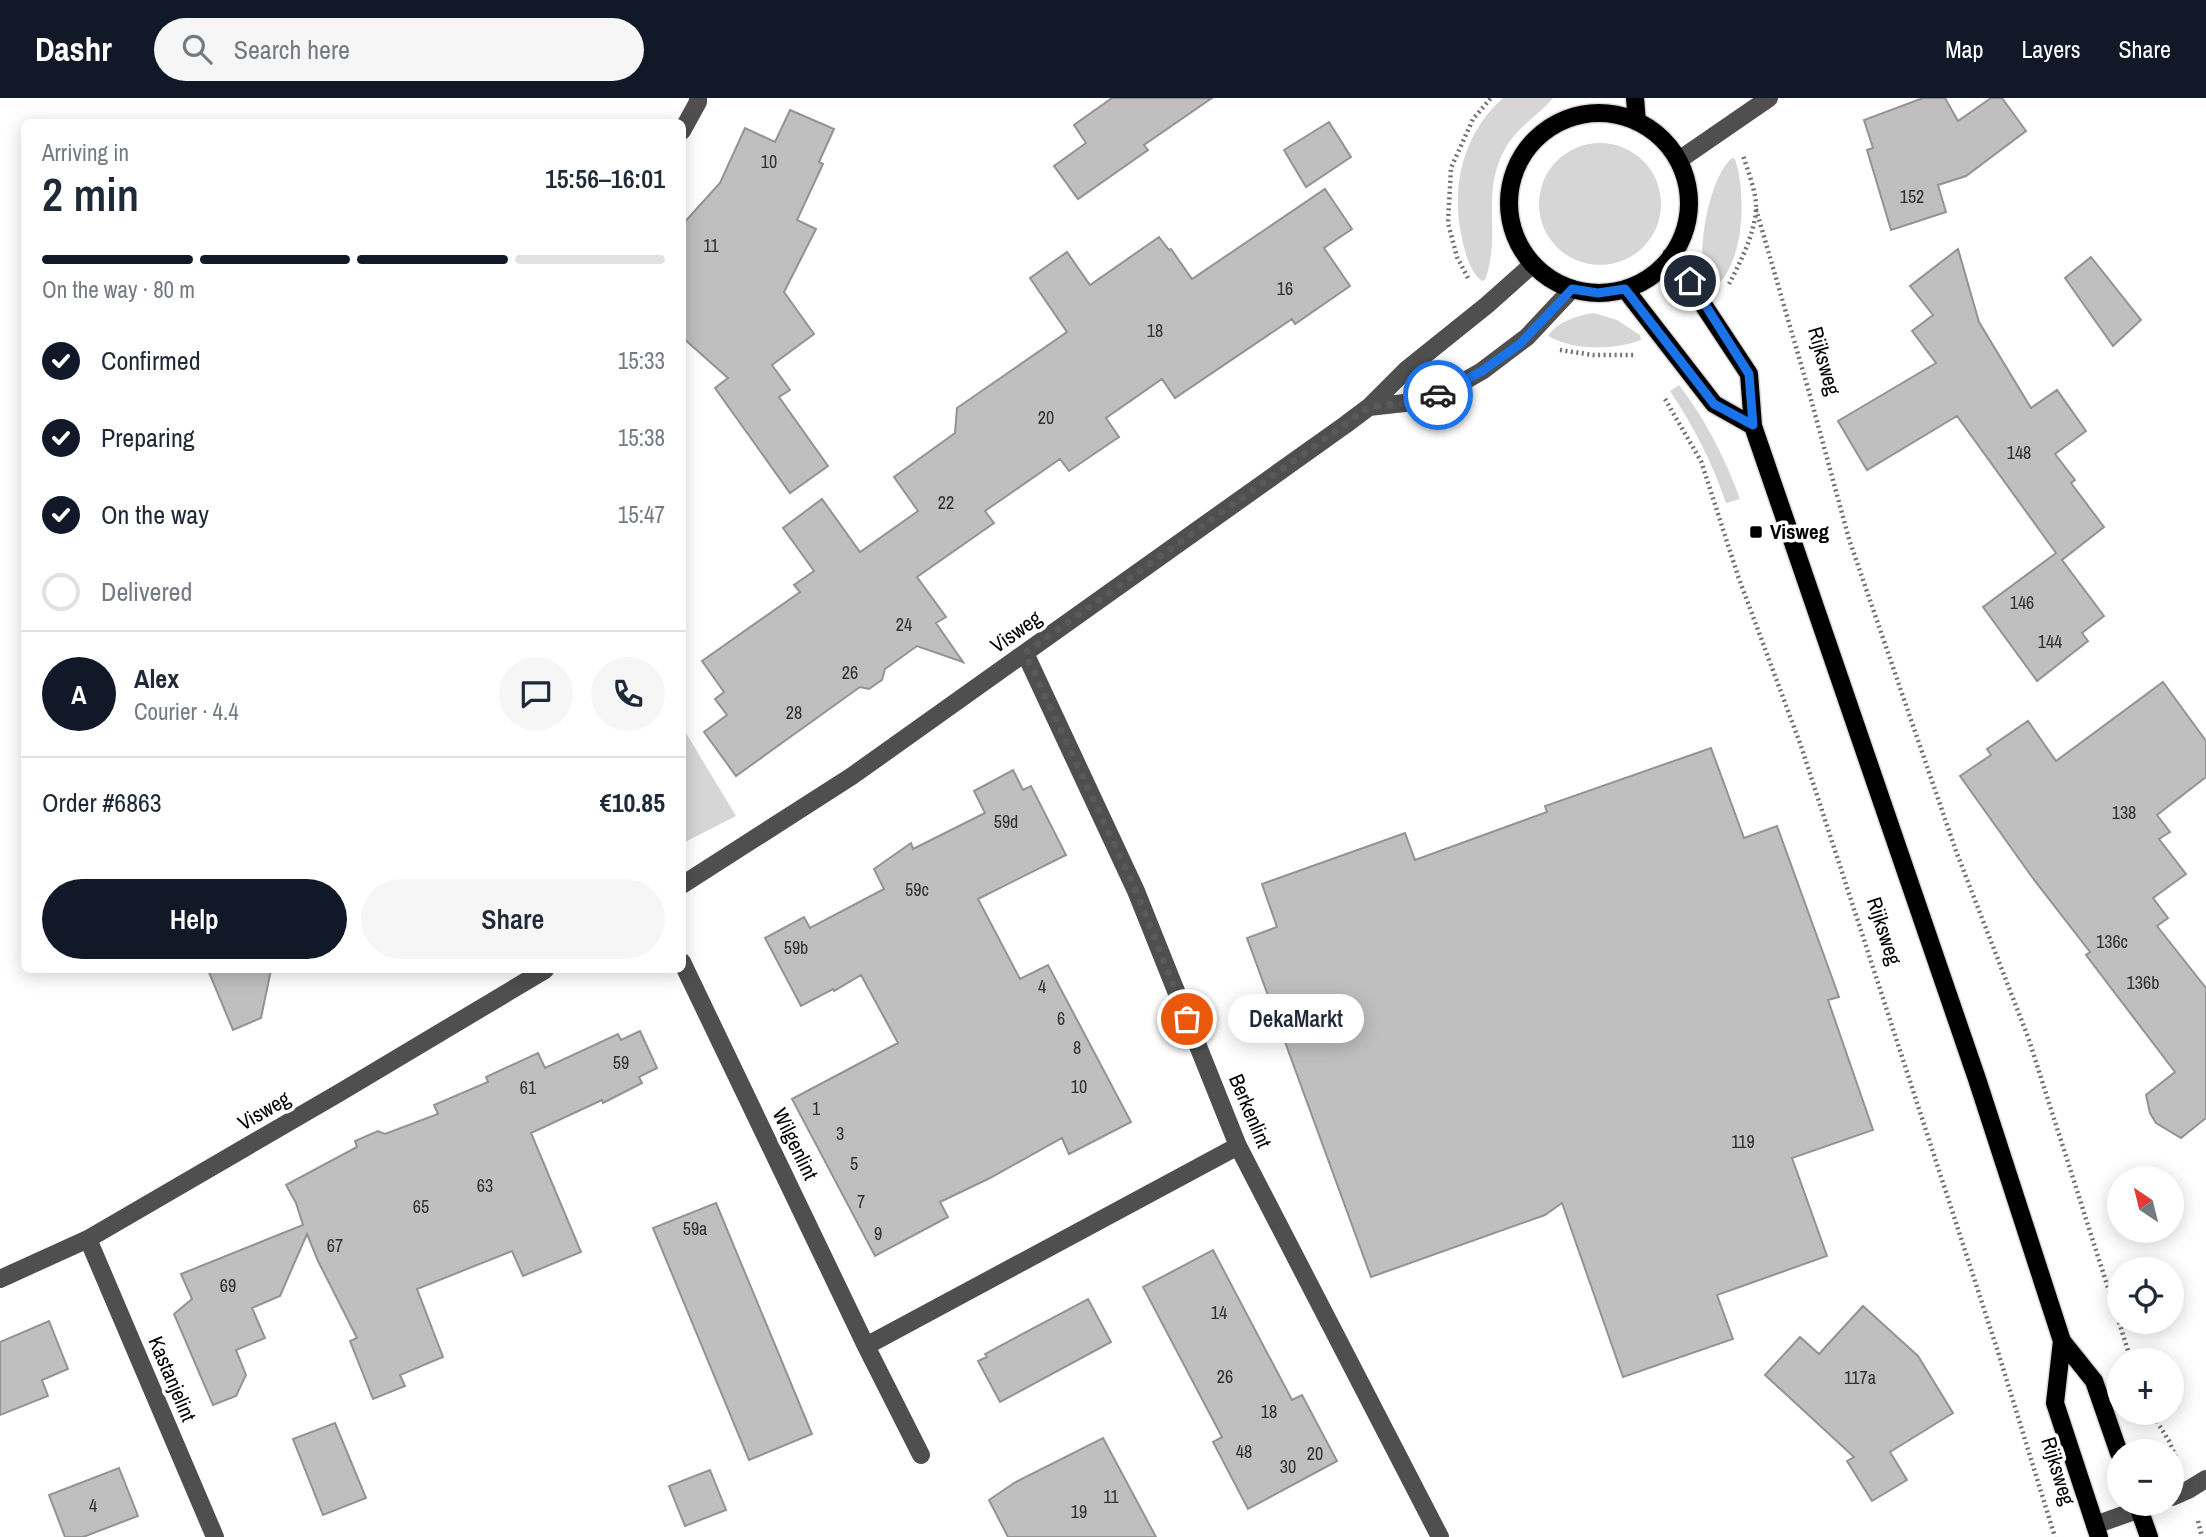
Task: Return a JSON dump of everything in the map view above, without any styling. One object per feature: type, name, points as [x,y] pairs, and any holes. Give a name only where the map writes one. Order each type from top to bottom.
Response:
[{"type":"main road","points":[[1635,98],[1637,122]]},
{"type":"main road","points":[[1581,107],[1594,113],[1619,115],[1637,122],[1663,139],[1679,160],[1687,184],[1689,210],[1683,237],[1671,256],[1649,278],[1625,289],[1598,293],[1572,289],[1549,278],[1533,264],[1517,241],[1510,217],[1510,192],[1516,169],[1528,147],[1546,130],[1569,118],[1581,107]]},
{"type":"main road","name":"Rijksweg","points":[[1671,256],[1749,374],[1753,425],[1977,1079],[2062,1341],[2094,1381],[2114,1439]]},
{"type":"main road","points":[[1625,289],[1714,404],[1753,425]]},
{"type":"main road","name":"Rijksweg","points":[[2062,1341],[2055,1403],[2097,1531]]},
{"type":"main road","points":[[2141,1516],[2149,1537]]},
{"type":"street","points":[[686,124],[698,98]]},
{"type":"street","points":[[1679,160],[1769,98]]},
{"type":"street","name":"Visweg","points":[[686,882],[852,776],[1369,407],[1406,370],[1533,264]]},
{"type":"street","name":"Visweg","points":[[1369,407],[1430,400],[1482,371],[1527,337],[1572,289]]},
{"type":"street","name":"Berkenlint","points":[[1025,653],[1136,891],[1238,1146],[1440,1537]]},
{"type":"street","name":"Wilgenlint","points":[[686,970],[921,1455]]},
{"type":"street","name":"Visweg","points":[[0,1279],[88,1239],[540,973]]},
{"type":"street","points":[[866,1346],[1238,1146]]},
{"type":"street","name":"Kastanjelint","points":[[88,1239],[215,1537]]},
{"type":"street","points":[[2184,1492],[2206,1479]]},
{"type":"street","points":[[2097,1531],[2123,1516]]},
{"type":"path","points":[[1465,272],[1457,257],[1448,223],[1451,168],[1473,119],[1491,98]]},
{"type":"path","name":"Rijksweg","points":[[1756,209],[1849,539],[1956,851],[2028,1037],[2127,1348]]},
{"type":"path","points":[[1633,356],[1641,365]]},
{"type":"path","name":"Rijksweg","points":[[1662,394],[1702,461],[1738,576],[1801,746],[1998,1352],[2055,1537]]},
{"type":"shaded area","points":[[1503,98],[1553,98],[1515,134],[1498,165],[1492,198],[1490,263],[1485,280],[1482,281],[1467,259],[1463,243],[1459,223],[1459,184],[1468,146],[1477,129]]},
{"type":"shaded area","points":[[1600,143],[1623,148],[1643,161],[1656,181],[1661,204],[1656,227],[1643,247],[1623,260],[1600,265],[1577,260],[1557,247],[1544,227],[1539,204],[1544,181],[1557,161],[1577,148]]},
{"type":"shaded area","points":[[1732,158],[1735,159],[1739,174],[1741,192],[1740,230],[1730,266],[1722,280],[1710,291],[1702,262],[1705,222],[1716,184],[1723,168]]},
{"type":"shaded area","points":[[1594,313],[1617,320],[1640,335],[1641,340],[1619,346],[1594,347],[1570,344],[1548,336],[1568,320]]},
{"type":"shaded area","points":[[1679,385],[1714,440],[1740,499],[1726,503],[1702,445],[1670,391]]},
{"type":"shaded area","points":[[686,733],[736,816],[686,841]]},
{"type":"building","points":[[1112,98],[1212,98],[1144,145],[1148,150],[1078,199],[1054,166],[1086,143],[1074,125]]},
{"type":"building","points":[[1923,98],[1945,98],[1958,121],[1991,98],[2002,98],[2026,131],[1966,176],[1938,185],[1946,212],[1891,230],[1867,150],[1873,148],[1864,120]]},
{"type":"building","points":[[790,110],[834,129],[819,162],[823,164],[797,220],[816,229],[784,292],[814,334],[772,365],[790,390],[779,397],[828,466],[790,493],[715,388],[728,378],[686,341],[686,221],[720,183],[745,128],[775,142]]},
{"type":"building","points":[[1329,122],[1351,157],[1306,187],[1284,150]]},
{"type":"building","points":[[1325,189],[1352,229],[1324,248],[1350,286],[1295,324],[1292,319],[1175,398],[1162,379],[1106,418],[1119,437],[1069,471],[1060,459],[985,511],[994,523],[917,577],[946,617],[936,623],[963,662],[917,646],[885,669],[882,680],[869,689],[860,687],[736,776],[704,732],[727,715],[715,699],[724,692],[702,661],[800,592],[794,585],[814,571],[783,528],[822,499],[860,552],[918,511],[894,477],[955,433],[957,408],[1067,332],[1030,278],[1067,252],[1090,285],[1159,237],[1192,279]]},
{"type":"building","points":[[1958,249],[1979,322],[2031,408],[2057,390],[2086,431],[2055,454],[2075,480],[2071,483],[2104,527],[2062,560],[2104,616],[2082,633],[2088,641],[2037,681],[1983,607],[2056,553],[1957,416],[1867,470],[1838,421],[1936,363],[1912,331],[1933,315],[1910,286]]},
{"type":"building","points":[[2091,257],[2141,320],[2113,346],[2065,278]]},
{"type":"building","points":[[2163,682],[2206,741],[2206,777],[2157,815],[2170,832],[2159,839],[2186,874],[2153,898],[2168,918],[2157,926],[2206,988],[2206,1118],[2181,1138],[2156,1123],[2150,1113],[2146,1095],[2175,1072],[2086,955],[2090,952],[1960,776],[1991,755],[1987,749],[2028,721],[2056,761]]},
{"type":"building","points":[[1711,748],[1744,838],[1777,826],[1839,997],[1828,1000],[1873,1130],[1792,1158],[1827,1256],[1717,1295],[1733,1339],[1623,1377],[1562,1203],[1545,1215],[1371,1277],[1247,938],[1277,927],[1262,884],[1405,833],[1415,860],[1547,812],[1545,806]]},
{"type":"building","points":[[1013,770],[1023,790],[1031,786],[1066,855],[978,899],[1020,979],[1048,965],[1131,1122],[1069,1154],[1062,1138],[940,1202],[948,1217],[875,1256],[792,1099],[898,1043],[861,975],[801,1006],[765,938],[804,917],[810,928],[884,889],[874,869],[911,843],[913,849],[985,813],[974,791]]},
{"type":"building","points":[[209,973],[270,973],[261,1018],[233,1030]]},
{"type":"building","points":[[640,1031],[657,1068],[639,1077],[642,1083],[603,1103],[602,1100],[531,1133],[581,1252],[523,1276],[512,1251],[417,1289],[443,1357],[400,1375],[405,1386],[373,1399],[350,1341],[357,1338],[307,1234],[280,1296],[252,1308],[265,1338],[236,1350],[246,1375],[236,1396],[213,1405],[174,1314],[192,1299],[181,1274],[303,1225],[296,1203],[286,1185],[357,1147],[355,1141],[378,1131],[385,1134],[438,1114],[434,1105],[488,1082],[486,1077],[538,1053],[545,1068],[618,1034],[621,1040]]},
{"type":"building","points":[[716,1203],[812,1434],[749,1460],[653,1228]]},
{"type":"building","points":[[1213,1250],[1292,1400],[1302,1395],[1337,1461],[1248,1509],[1213,1442],[1222,1437],[1143,1287]]},
{"type":"building","points":[[1088,1299],[1111,1342],[1000,1402],[978,1361],[987,1357],[985,1354]]},
{"type":"building","points":[[1863,1306],[1918,1356],[1953,1413],[1890,1452],[1907,1480],[1872,1501],[1847,1461],[1854,1457],[1765,1375],[1800,1337],[1819,1354]]},
{"type":"building","points":[[49,1321],[68,1369],[42,1380],[48,1396],[0,1415],[0,1342]]},
{"type":"building","points":[[335,1423],[366,1498],[323,1515],[293,1439]]},
{"type":"building","points":[[1103,1438],[1156,1537],[1008,1537],[989,1500],[1014,1483]]},
{"type":"building","points":[[119,1468],[138,1516],[83,1537],[65,1537],[49,1495]]},
{"type":"building","points":[[710,1470],[726,1510],[685,1526],[669,1486]]},
{"type":"way so far","points":[[1187,1019],[1136,891],[1025,653],[1369,407],[1430,400],[1438,395]]},
{"type":"place","name":"Visweg","points":[[1756,532]]},
{"type":"place","name":"DekaMarkt","points":[[1187,1019]]},
{"type":"route","points":[[1438,395],[1482,371],[1520,344],[1572,289],[1598,293],[1625,289],[1714,404],[1753,425],[1749,374],[1690,281]]}]
